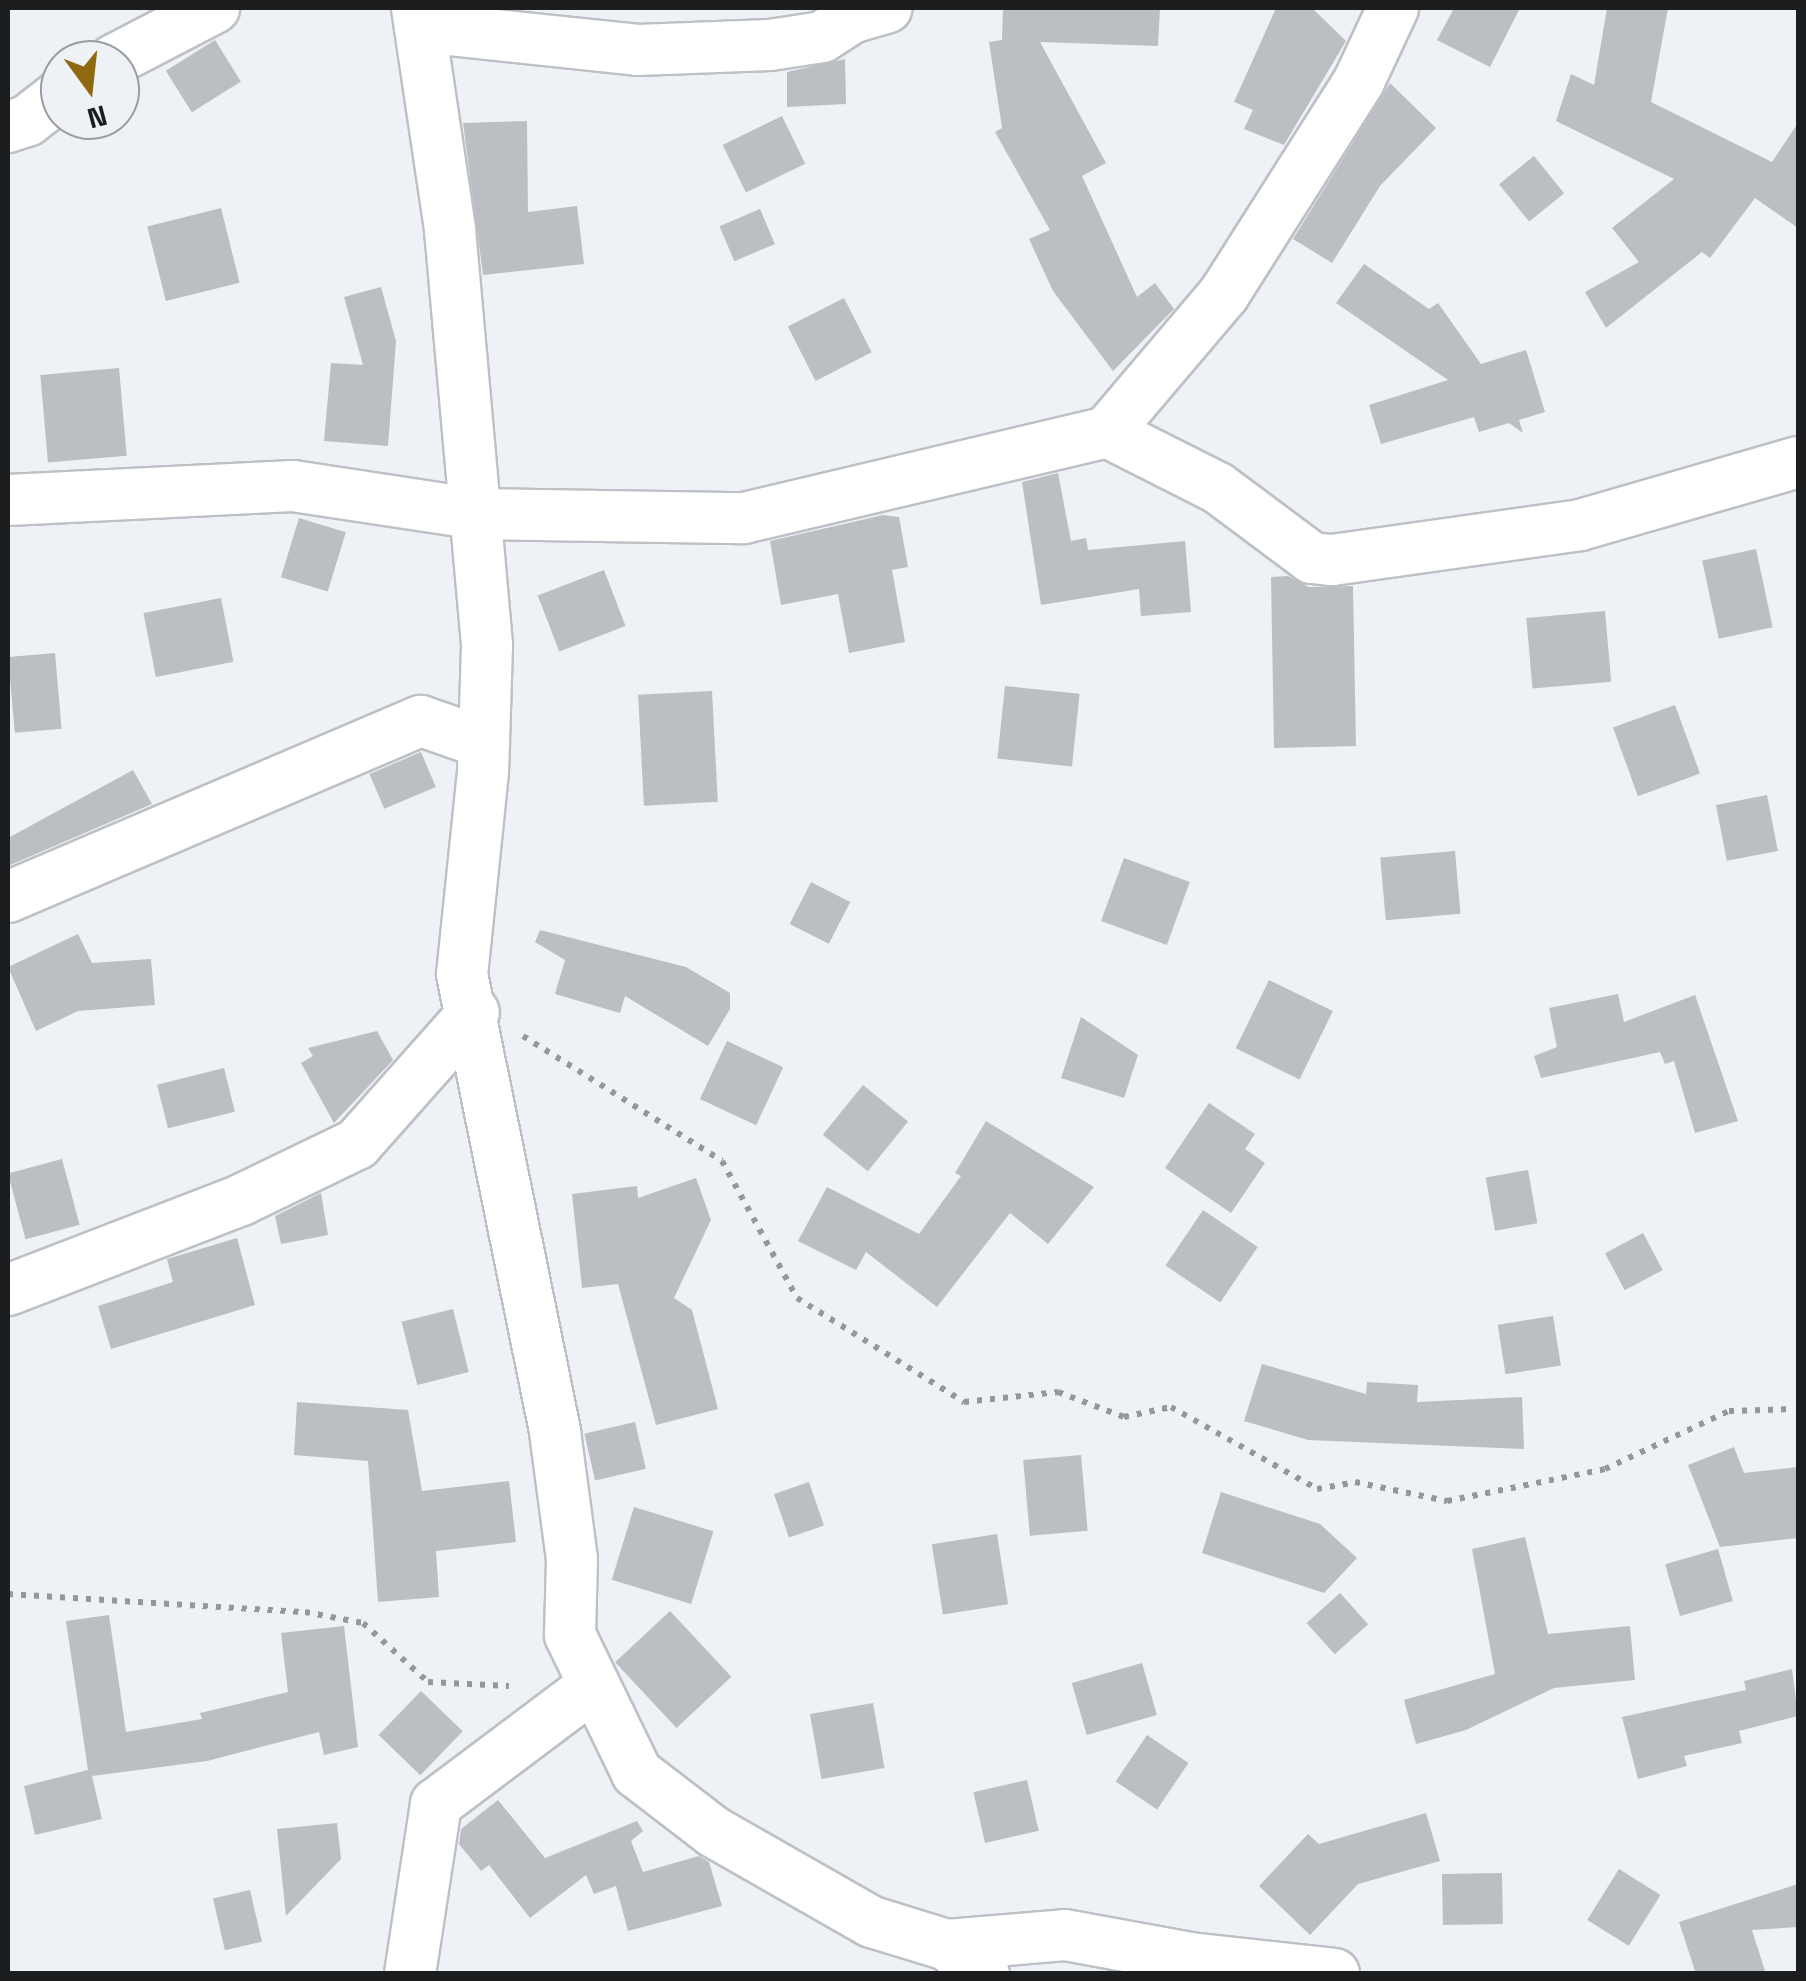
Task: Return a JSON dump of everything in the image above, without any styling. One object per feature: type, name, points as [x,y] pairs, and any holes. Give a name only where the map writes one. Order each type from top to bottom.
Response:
[{"type":"street","points":[[140,46],[214,8]]},
{"type":"street","points":[[888,8],[851,18],[822,38],[638,50],[418,17],[450,230],[480,514],[484,743],[461,953],[555,1432],[572,1559],[567,1618],[593,1686],[637,1773],[714,1832],[872,1922],[965,1959],[1066,1935],[1334,1974]]},
{"type":"street","points":[[8,500],[293,486],[480,514],[744,518],[1107,432],[1224,294],[1359,81],[1393,8]]},
{"type":"street","points":[[8,127],[27,121],[40,111]]},
{"type":"street","points":[[1107,432],[1218,488],[1312,558],[1332,560],[1580,525],[1798,462]]},
{"type":"street","points":[[8,897],[421,721],[484,743]]},
{"type":"street","points":[[8,1290],[240,1200],[357,1144],[474,1012]]},
{"type":"street","points":[[413,1972],[436,1804],[593,1686]]},
{"type":"path","points":[[474,1012],[557,1053],[722,1161],[797,1298],[964,1402],[1058,1392],[1124,1417],[1171,1407],[1317,1489],[1355,1482],[1447,1501],[1605,1469],[1729,1411],[1791,1409]]},
{"type":"path","points":[[8,1594],[305,1612],[363,1623],[428,1682],[515,1686]]},
{"type":"building","points":[[1003,8],[1160,8],[1158,46],[1040,42],[1106,163],[1082,176],[1137,297],[1155,283],[1174,309],[1113,371],[1053,291],[1029,239],[1050,230],[995,132],[1002,128],[989,42],[1002,40]]},
{"type":"building","points":[[1276,8],[1312,8],[1346,41],[1284,145],[1244,129],[1253,110],[1234,102]]},
{"type":"building","points":[[1454,8],[1520,8],[1490,67],[1437,40]]},
{"type":"building","points":[[1607,8],[1668,8],[1651,102],[1772,162],[1798,123],[1798,228],[1755,198],[1710,258],[1702,252],[1606,328],[1585,292],[1639,262],[1612,228],[1674,179],[1556,121],[1571,74],[1594,85]]},
{"type":"building","points":[[215,40],[241,82],[192,112],[166,71]]},
{"type":"building","points":[[845,59],[846,104],[787,107],[787,72]]},
{"type":"building","points":[[1390,83],[1436,128],[1380,186],[1332,263],[1293,239]]},
{"type":"building","points":[[782,116],[805,164],[746,193],[723,145]]},
{"type":"building","points":[[527,121],[528,212],[577,206],[584,264],[483,275],[463,123]]},
{"type":"building","points":[[1534,156],[1564,193],[1529,222],[1499,184]]},
{"type":"building","points":[[221,208],[240,283],[166,301],[147,226]]},
{"type":"building","points":[[760,209],[775,244],[734,261],[719,226]]},
{"type":"building","points":[[1364,264],[1429,309],[1438,303],[1481,364],[1526,350],[1545,412],[1519,420],[1523,433],[1509,423],[1479,432],[1474,417],[1381,444],[1369,405],[1448,380],[1336,303]]},
{"type":"building","points":[[381,287],[396,341],[388,446],[324,441],[331,363],[363,365],[344,297]]},
{"type":"building","points":[[844,298],[872,352],[816,381],[788,327]]},
{"type":"building","points":[[119,368],[127,456],[48,463],[40,375]]},
{"type":"building","points":[[1058,473],[1071,541],[1086,538],[1088,550],[1185,541],[1191,612],[1141,616],[1139,589],[1041,605],[1022,482]]},
{"type":"building","points":[[883,515],[899,517],[908,567],[892,570],[905,642],[849,653],[838,594],[781,605],[770,541]]},
{"type":"building","points":[[299,518],[346,532],[328,592],[281,577]]},
{"type":"building","points":[[1756,549],[1773,627],[1719,639],[1702,560]]},
{"type":"building","points":[[604,570],[626,626],[559,651],[538,595]]},
{"type":"building","points":[[1288,576],[1309,587],[1353,586],[1356,746],[1274,748],[1271,577]]},
{"type":"building","points":[[221,598],[233,662],[156,677],[143,613]]},
{"type":"building","points":[[1605,611],[1611,682],[1532,689],[1526,618]]},
{"type":"building","points":[[55,653],[62,729],[15,733],[8,657]]},
{"type":"building","points":[[1005,686],[1080,694],[1072,766],[997,759]]},
{"type":"building","points":[[712,691],[718,802],[644,806],[638,695]]},
{"type":"building","points":[[1675,705],[1700,774],[1638,796],[1613,728]]},
{"type":"building","points":[[421,752],[436,787],[384,809],[369,774]]},
{"type":"building","points":[[133,770],[152,804],[8,866],[8,838]]},
{"type":"building","points":[[1767,795],[1778,851],[1727,861],[1716,805]]},
{"type":"building","points":[[1455,851],[1460,914],[1386,920],[1380,858]]},
{"type":"building","points":[[1124,858],[1190,882],[1167,945],[1101,921]]},
{"type":"building","points":[[811,882],[850,902],[829,944],[790,924]]},
{"type":"building","points":[[540,930],[686,967],[730,993],[730,1009],[708,1046],[625,996],[620,1013],[555,994],[565,960],[535,942]]},
{"type":"building","points":[[78,934],[92,963],[151,959],[155,1005],[78,1011],[36,1031],[8,967]]},
{"type":"building","points":[[1269,980],[1333,1011],[1299,1079],[1236,1048]]},
{"type":"building","points":[[1618,994],[1624,1022],[1695,995],[1738,1121],[1695,1133],[1674,1061],[1665,1064],[1660,1052],[1541,1078],[1534,1056],[1557,1047],[1549,1008]]},
{"type":"building","points":[[1081,1017],[1138,1055],[1124,1098],[1061,1078]]},
{"type":"building","points":[[377,1031],[393,1060],[334,1123],[301,1063],[313,1056],[308,1048]]},
{"type":"building","points":[[727,1041],[783,1067],[756,1125],[700,1099]]},
{"type":"building","points":[[224,1068],[235,1112],[168,1128],[157,1085]]},
{"type":"building","points":[[863,1085],[908,1122],[868,1171],[823,1135]]},
{"type":"building","points":[[1209,1103],[1255,1134],[1245,1149],[1265,1163],[1231,1213],[1165,1168]]},
{"type":"building","points":[[986,1121],[1094,1187],[1048,1244],[1010,1213],[937,1307],[866,1252],[856,1270],[798,1241],[827,1187],[919,1234],[961,1176],[955,1173]]},
{"type":"building","points":[[62,1159],[80,1225],[26,1239],[8,1173]]},
{"type":"building","points":[[1528,1170],[1537,1223],[1495,1231],[1486,1177]]},
{"type":"building","points":[[696,1178],[711,1220],[674,1298],[692,1310],[718,1409],[656,1425],[618,1284],[582,1288],[572,1194],[637,1186],[638,1198]]},
{"type":"building","points":[[321,1193],[328,1235],[281,1244],[275,1216]]},
{"type":"building","points":[[1203,1210],[1258,1247],[1220,1302],[1166,1266]]},
{"type":"building","points":[[1643,1233],[1663,1270],[1625,1290],[1605,1253]]},
{"type":"building","points":[[237,1238],[255,1305],[111,1349],[98,1306],[173,1282],[167,1259]]},
{"type":"building","points":[[453,1309],[469,1372],[417,1385],[402,1322]]},
{"type":"building","points":[[1553,1316],[1561,1365],[1506,1374],[1498,1325]]},
{"type":"building","points":[[1262,1364],[1366,1394],[1367,1382],[1418,1385],[1417,1402],[1522,1397],[1524,1449],[1308,1440],[1244,1421]]},
{"type":"building","points":[[297,1402],[408,1410],[422,1491],[509,1481],[516,1542],[436,1551],[439,1597],[378,1602],[368,1461],[294,1455]]},
{"type":"building","points":[[635,1422],[646,1469],[595,1480],[584,1434]]},
{"type":"building","points":[[1734,1447],[1744,1473],[1798,1467],[1798,1538],[1720,1547],[1688,1465]]},
{"type":"building","points":[[1081,1455],[1088,1531],[1030,1536],[1023,1460]]},
{"type":"building","points":[[809,1482],[824,1525],[789,1538],[774,1494]]},
{"type":"building","points":[[1221,1492],[1320,1524],[1357,1558],[1324,1593],[1202,1553]]},
{"type":"building","points":[[634,1507],[713,1531],[691,1604],[612,1580]]},
{"type":"building","points":[[997,1534],[1008,1604],[943,1614],[932,1544]]},
{"type":"building","points":[[1525,1537],[1548,1634],[1630,1626],[1635,1680],[1554,1688],[1466,1730],[1416,1744],[1404,1700],[1495,1674],[1472,1549]]},
{"type":"building","points":[[1718,1549],[1733,1601],[1680,1616],[1665,1564]]},
{"type":"building","points":[[1340,1593],[1368,1624],[1335,1654],[1307,1623]]},
{"type":"building","points":[[670,1611],[731,1677],[677,1728],[615,1662]]},
{"type":"building","points":[[109,1615],[126,1732],[202,1719],[200,1713],[288,1692],[281,1633],[344,1626],[358,1747],[324,1755],[319,1732],[207,1761],[92,1776],[102,1819],[35,1835],[24,1786],[88,1770],[66,1621]]},
{"type":"building","points":[[1142,1663],[1157,1715],[1087,1735],[1072,1683]]},
{"type":"building","points":[[1792,1669],[1798,1716],[1739,1731],[1742,1743],[1684,1756],[1687,1766],[1638,1779],[1622,1717],[1746,1690],[1744,1681]]},
{"type":"building","points":[[421,1691],[463,1731],[420,1775],[379,1735]]},
{"type":"building","points":[[873,1703],[884,1768],[821,1779],[810,1714]]},
{"type":"building","points":[[1147,1735],[1188,1763],[1157,1809],[1116,1781]]},
{"type":"building","points":[[1027,1780],[1039,1831],[985,1843],[973,1792]]},
{"type":"building","points":[[498,1800],[545,1858],[637,1821],[643,1831],[631,1841],[643,1872],[699,1856],[709,1862],[722,1906],[628,1931],[616,1886],[594,1894],[586,1875],[530,1918],[489,1865],[481,1871],[459,1844],[461,1829]]},
{"type":"building","points":[[1426,1813],[1440,1861],[1358,1884],[1310,1935],[1259,1886],[1308,1834],[1319,1844]]},
{"type":"building","points":[[337,1823],[341,1859],[286,1916],[277,1829]]},
{"type":"building","points":[[1619,1869],[1661,1895],[1629,1946],[1587,1920]]},
{"type":"building","points":[[1502,1873],[1503,1924],[1443,1925],[1442,1874]]},
{"type":"building","points":[[1798,1884],[1798,1927],[1752,1930],[1766,1974],[1696,1974],[1679,1922]]},
{"type":"building","points":[[250,1890],[262,1942],[225,1950],[213,1899]]}]
